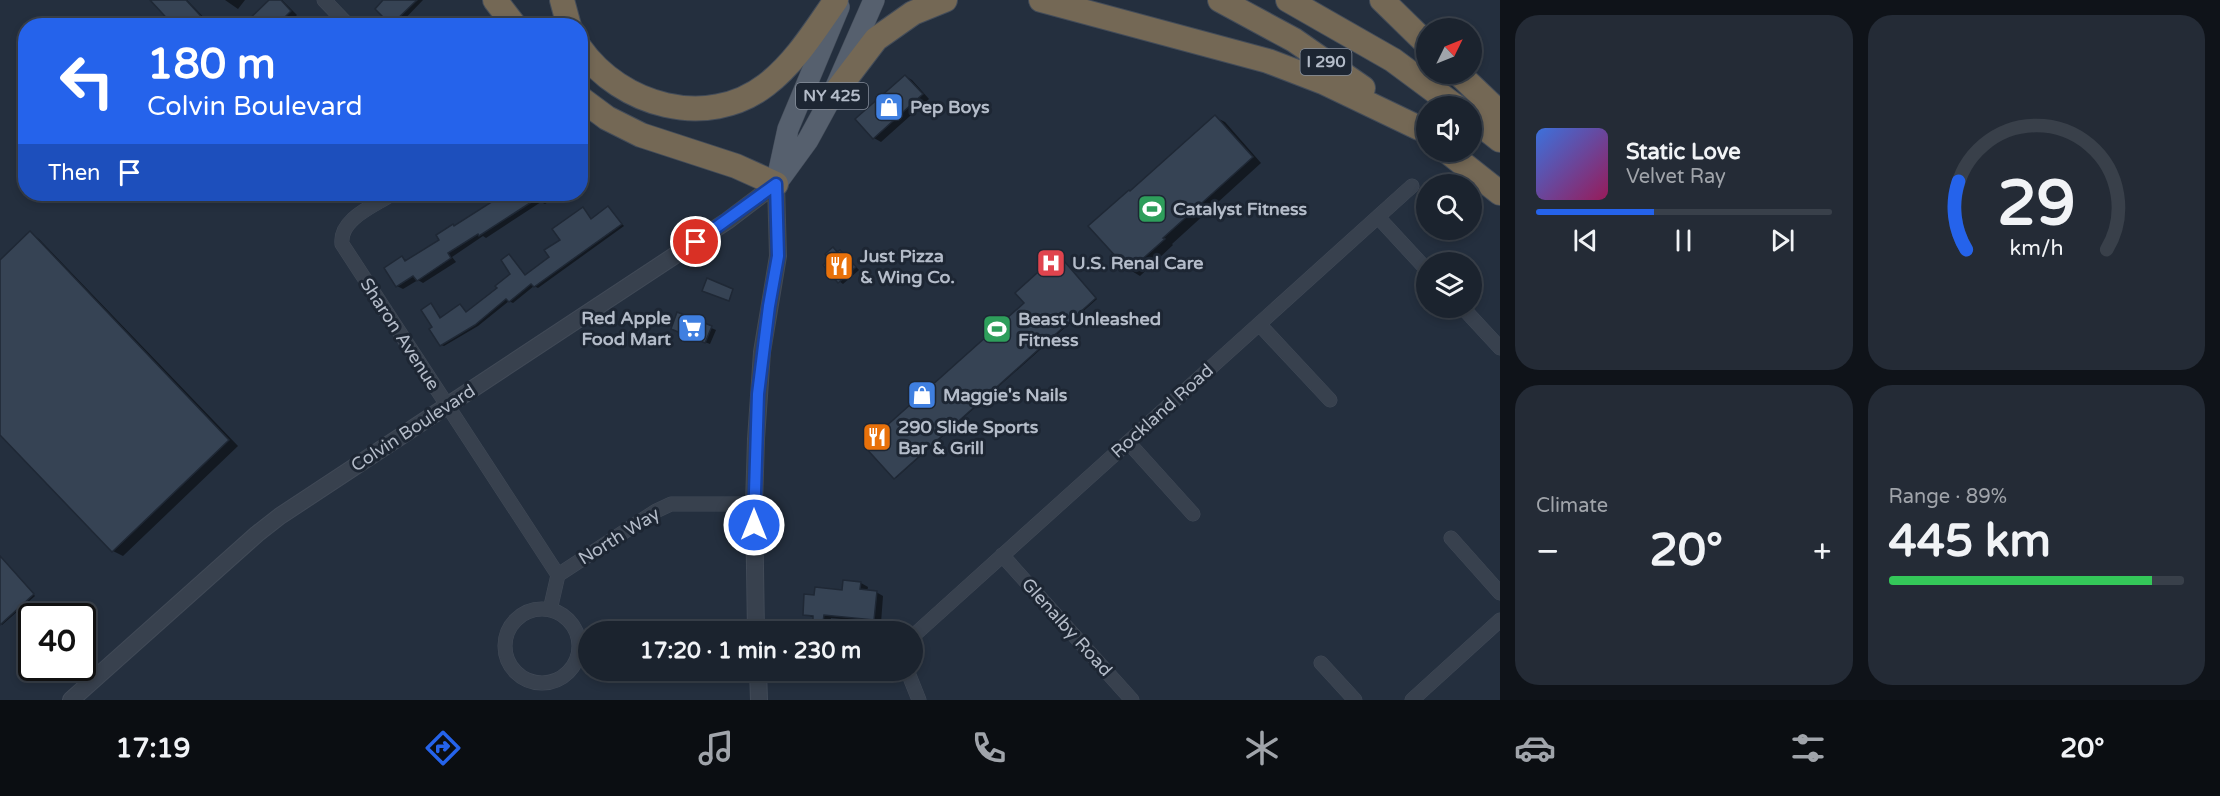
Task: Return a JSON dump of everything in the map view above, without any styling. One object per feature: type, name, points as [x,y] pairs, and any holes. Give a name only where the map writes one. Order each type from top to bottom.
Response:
[{"type":"highway","points":[[495,0],[509,18]]},
{"type":"highway","points":[[562,0],[567,18]]},
{"type":"highway","points":[[588,59],[609,80],[630,93],[673,107],[720,106],[743,99],[771,81],[802,48],[836,0]]},
{"type":"highway","points":[[831,98],[876,39],[913,13],[945,0]]},
{"type":"highway","points":[[1041,0],[1268,61],[1323,82],[1416,128]]},
{"type":"highway","name":"I 290","points":[[1220,0],[1294,40],[1416,126]]},
{"type":"highway","name":"I 290","points":[[1288,0],[1393,60],[1442,96]]},
{"type":"highway","points":[[1382,0],[1416,33]]},
{"type":"highway","points":[[1470,84],[1500,113]]},
{"type":"highway","points":[[588,104],[607,118],[641,135],[736,166],[776,184]]},
{"type":"highway","points":[[1482,126],[1500,140]]},
{"type":"highway","points":[[1461,162],[1500,193]]},
{"type":"main road","points":[[776,184],[788,129],[842,0]]},
{"type":"main road","name":"NY 425","points":[[776,184],[808,140],[831,98],[874,0]]},
{"type":"street","points":[[324,0],[341,18]]},
{"type":"street","points":[[756,621],[754,504],[760,373],[778,256],[776,184]]},
{"type":"street","name":"Colvin Boulevard","points":[[71,700],[273,522],[727,221],[776,184]]},
{"type":"street","name":"Rockland Road","points":[[923,627],[1412,186]]},
{"type":"street","name":"Sharon Avenue","points":[[382,201],[347,224],[341,235],[342,244],[558,575]]},
{"type":"street","points":[[1378,217],[1416,258]]},
{"type":"street","points":[[1472,318],[1500,348]]},
{"type":"street","points":[[1259,324],[1330,400]]},
{"type":"street","points":[[1128,442],[1193,514]]},
{"type":"street","name":"North Way","points":[[558,575],[656,511],[671,504],[754,504]]},
{"type":"street","points":[[1450,538],[1500,593]]},
{"type":"street","name":"Glenalby Road","points":[[1002,555],[1132,700]]},
{"type":"street","points":[[550,609],[558,575]]},
{"type":"street","points":[[550,609],[573,624],[580,641],[578,660],[567,675],[560,680],[551,683],[533,683],[524,679],[510,666],[505,647],[506,638],[509,628],[522,615],[531,610],[550,609]]},
{"type":"street","points":[[1412,700],[1500,620]]},
{"type":"street","points":[[1321,663],[1355,700]]},
{"type":"street","points":[[758,681],[759,700]]},
{"type":"street","points":[[912,681],[919,700]]},
{"type":"building","points":[[150,0],[186,0],[203,18],[167,18]]},
{"type":"building","points":[[269,0],[281,0],[291,11],[284,18],[250,18]]},
{"type":"building","points":[[383,0],[417,0],[398,18],[384,18],[375,9]]},
{"type":"building","name":"Pep Boys","points":[[905,75],[923,94],[873,139],[855,119]]},
{"type":"building","name":"Catalyst Fitness","points":[[1215,115],[1253,157],[1129,271],[1088,226]]},
{"type":"building","points":[[493,201],[533,201],[448,253],[451,258],[417,281],[413,276],[396,287],[384,268],[402,256],[405,261],[439,240],[436,235],[453,224],[454,226]]},
{"type":"building","points":[[608,206],[622,224],[534,287],[531,284],[509,302],[506,299],[475,325],[440,346],[421,310],[431,303],[440,318],[460,304],[466,312],[497,288],[495,286],[510,274],[501,260],[509,254],[525,275],[549,257],[544,250],[560,240],[552,229],[583,207],[591,219]]},
{"type":"building","points":[[30,231],[229,440],[112,552],[0,435],[0,260]]},
{"type":"building","name":"Just Pizza & Wing Co.","points":[[833,247],[837,252],[840,250],[856,267],[838,283],[823,265],[830,259],[825,254]]},
{"type":"building","points":[[1058,254],[1096,298],[894,479],[864,446],[1024,303],[1015,293]]},
{"type":"building","points":[[707,278],[733,289],[729,301],[702,291]]},
{"type":"building","name":"Red Apple Food Mart","points":[[677,312],[712,326],[705,343],[671,329]]},
{"type":"building","points":[[0,556],[34,594],[24,603],[18,603],[18,609],[0,625]]},
{"type":"building","points":[[843,580],[861,582],[860,589],[877,591],[874,620],[824,615],[823,621],[813,621],[813,616],[803,615],[804,594],[814,595],[815,587],[842,590]]},
{"type":"place","name":"Pep Boys","points":[[889,107]]},
{"type":"place","name":"Catalyst Fitness","points":[[1152,209]]},
{"type":"place","name":"U.S. Renal Care","points":[[1051,263]]},
{"type":"place","name":"Just Pizza & Wing Co.","points":[[839,266]]},
{"type":"place","name":"Red Apple Food Mart","points":[[692,328]]},
{"type":"place","name":"Beast Unleashed Fitness","points":[[997,329]]},
{"type":"place","name":"Maggie's Nails","points":[[922,395]]},
{"type":"place","name":"290 Slide Sports Bar & Grill","points":[[877,437]]},
{"type":"route","points":[[696,242],[776,184],[778,256],[762,352],[758,394],[754,525]]}]
